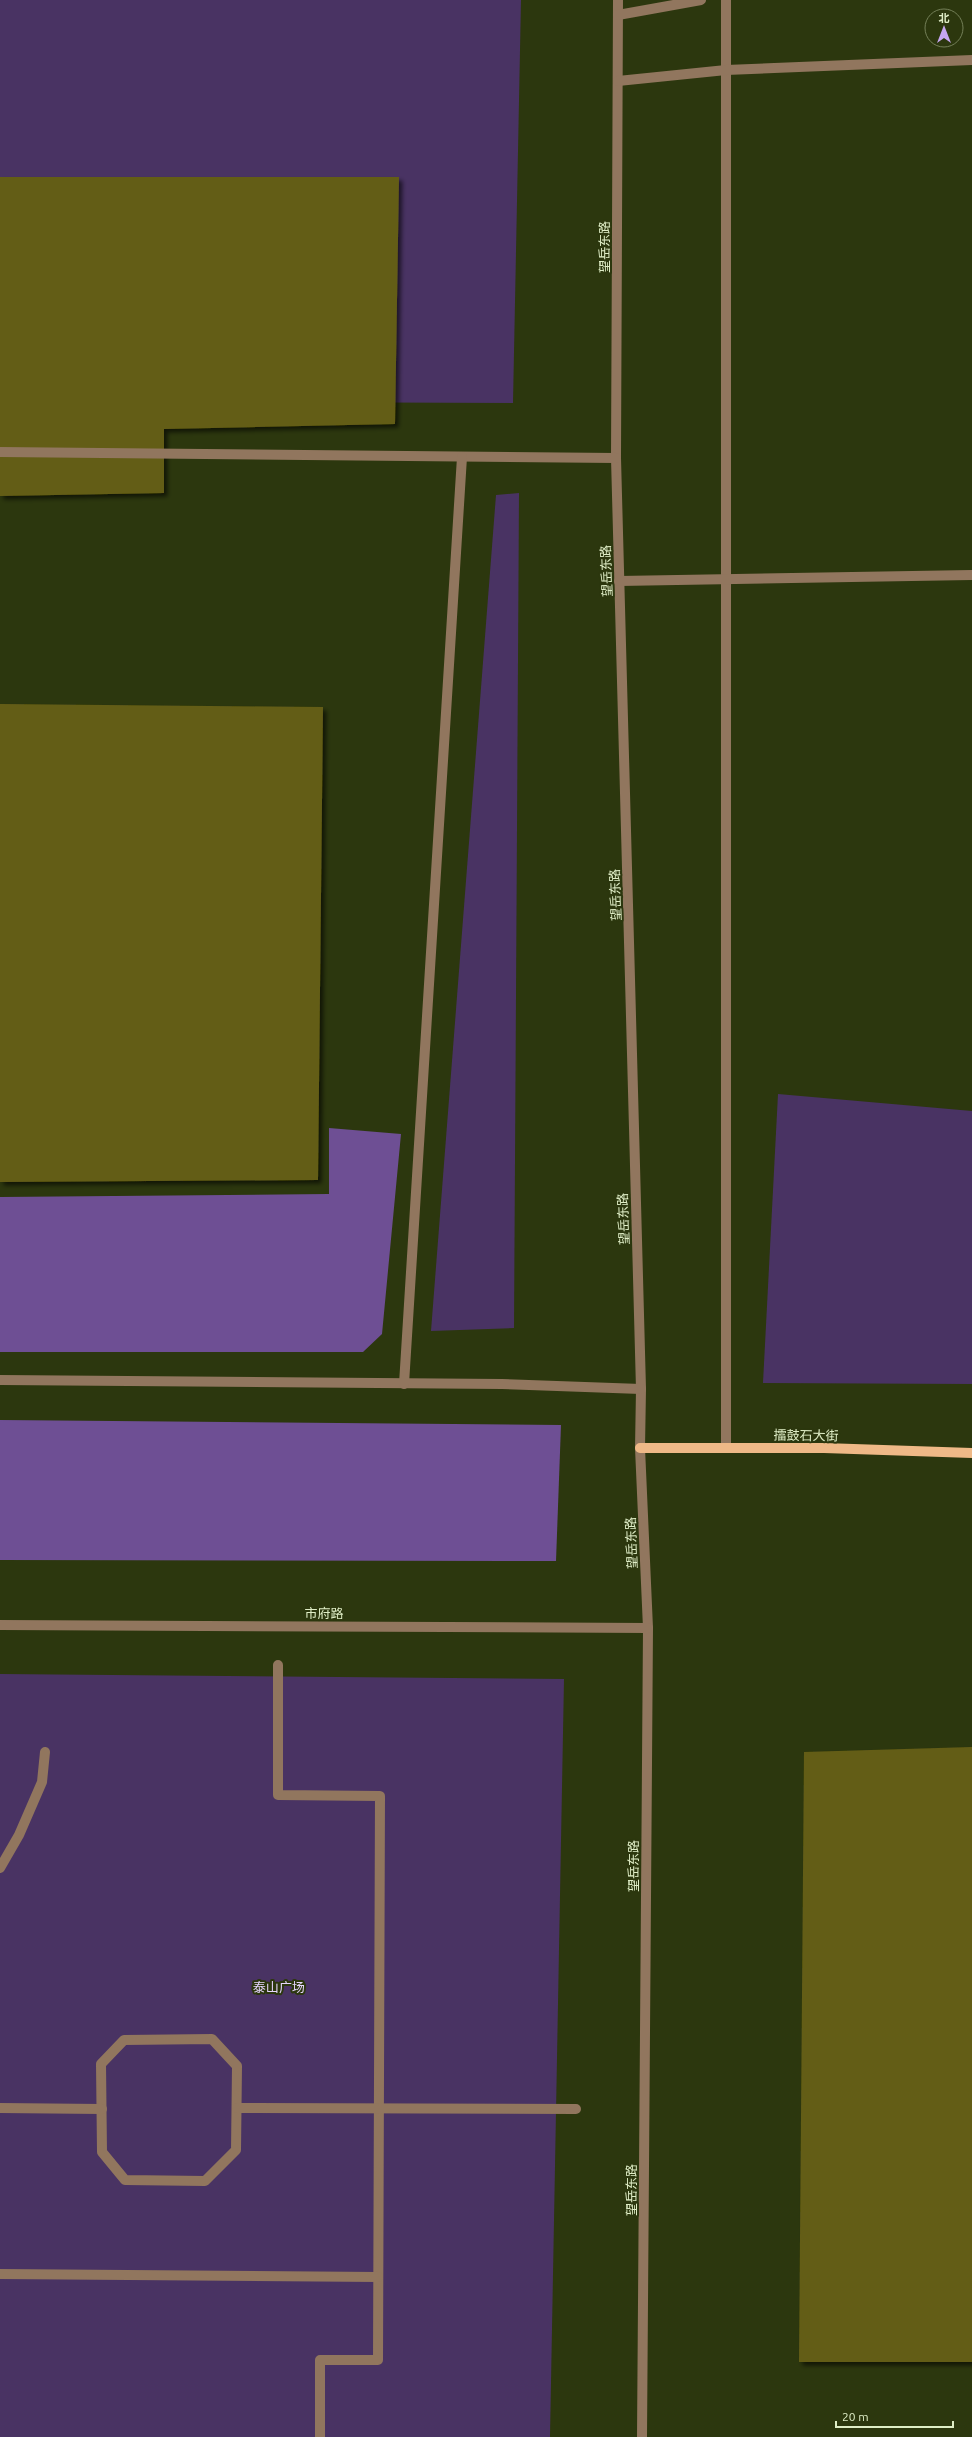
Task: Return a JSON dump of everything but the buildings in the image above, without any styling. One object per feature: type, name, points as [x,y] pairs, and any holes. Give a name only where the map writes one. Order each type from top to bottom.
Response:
[{"type":"main road","name":"擂鼓石大街","points":[[640,1448],[824,1448],[972,1453]]},
{"type":"street","name":"望岳东路","points":[[618,0],[616,458],[641,1389],[640,1448],[648,1628],[642,2437]]},
{"type":"street","points":[[618,14],[701,0]]},
{"type":"street","points":[[726,0],[726,1448]]},
{"type":"street","points":[[618,81],[726,70],[972,60]]},
{"type":"street","points":[[0,452],[616,458]]},
{"type":"street","points":[[404,1384],[462,457]]},
{"type":"street","points":[[619,581],[972,575]]},
{"type":"street","points":[[0,1380],[404,1384],[641,1389]]},
{"type":"street","name":"市府路","points":[[0,1625],[648,1628]]},
{"type":"street","points":[[278,1665],[278,1795],[380,1796],[378,2360],[320,2360],[320,2437]]},
{"type":"street","points":[[0,1868],[19,1835],[42,1782],[45,1752]]},
{"type":"street","points":[[212,2039],[237,2066],[237,2108],[236,2150],[206,2181],[125,2180],[102,2152],[101,2064],[124,2040],[212,2039]]},
{"type":"street","points":[[0,2108],[102,2109]]},
{"type":"street","points":[[237,2108],[576,2109]]},
{"type":"street","points":[[0,2274],[378,2277]]},
{"type":"green space","points":[[0,0],[521,0],[513,403],[0,401]]},
{"type":"green space","points":[[519,493],[514,1328],[431,1331],[496,495]]},
{"type":"green space","points":[[778,1094],[972,1111],[972,1384],[763,1383]]},
{"type":"green space","name":"泰山广场","points":[[0,1674],[564,1679],[550,2437],[0,2437]]},
{"type":"shaded area","points":[[329,1128],[401,1134],[382,1334],[363,1352],[0,1352],[0,1197],[329,1194]]},
{"type":"shaded area","points":[[0,1420],[561,1425],[556,1561],[0,1560]]}]
